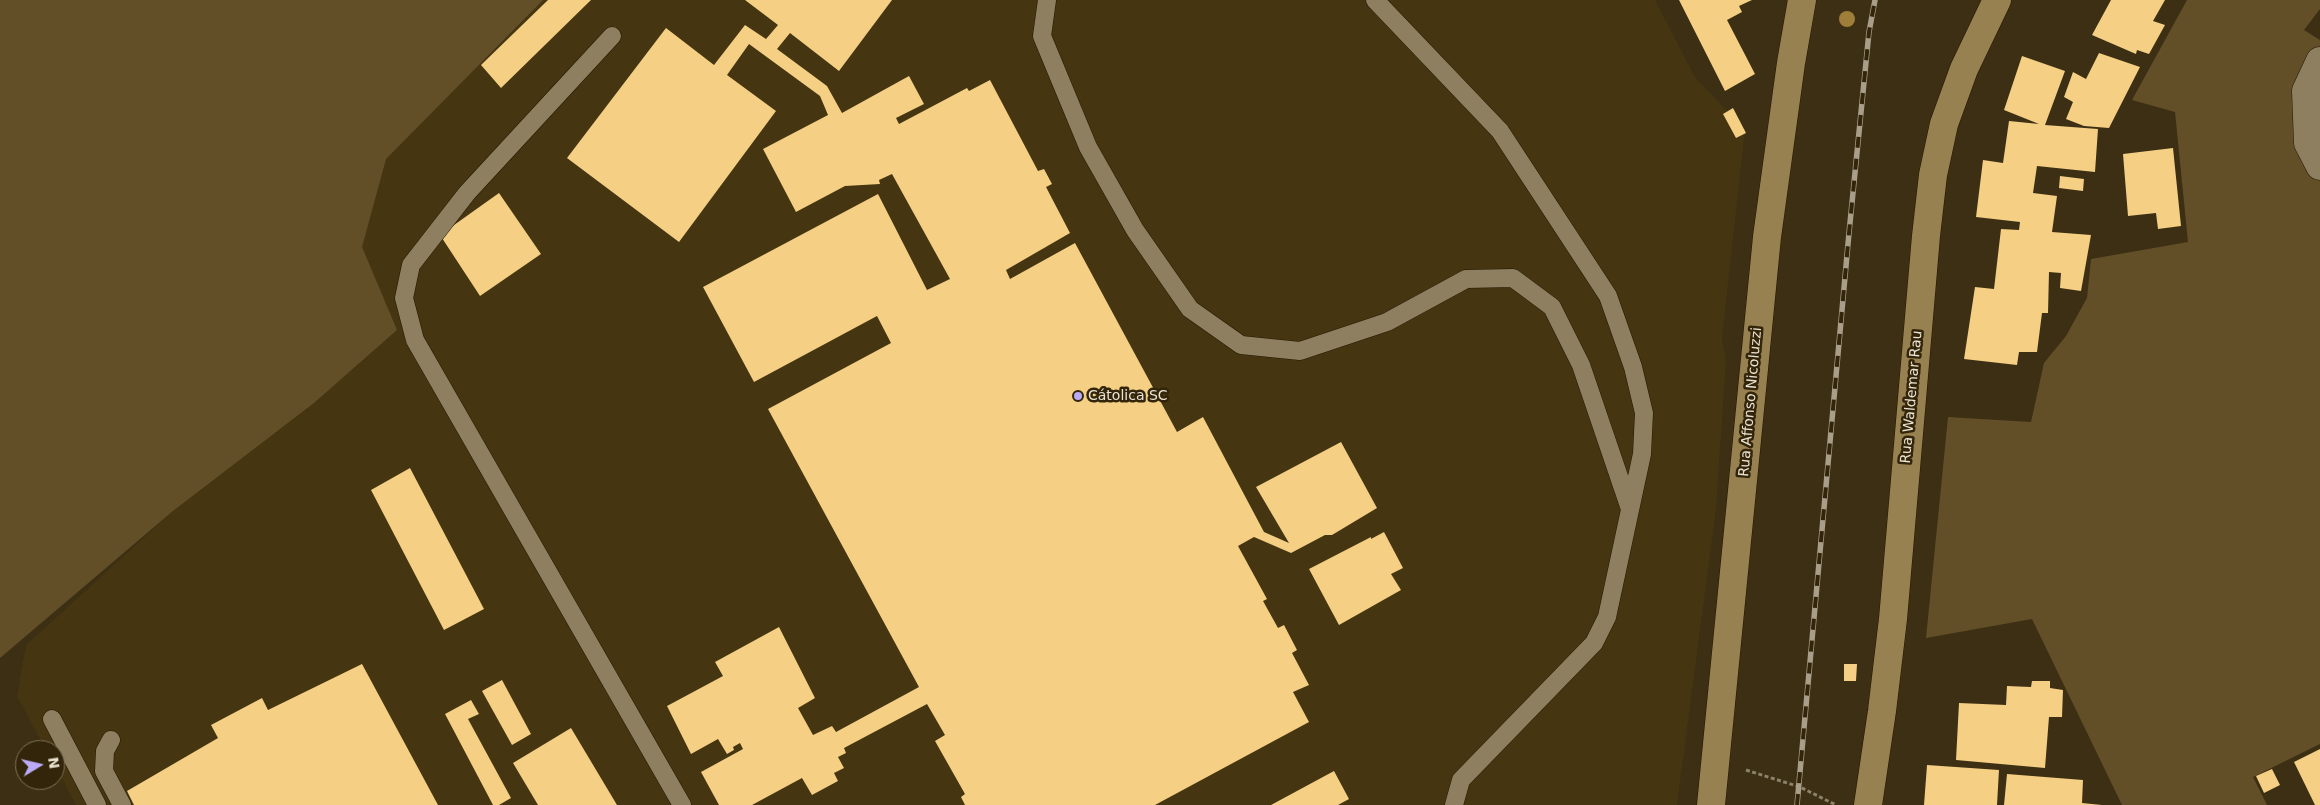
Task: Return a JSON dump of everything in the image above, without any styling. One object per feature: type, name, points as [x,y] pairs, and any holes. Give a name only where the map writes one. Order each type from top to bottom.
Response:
[{"type":"street","name":"Rua Affonso Nicoluzzi","points":[[1711,805],[1717,760],[1767,237],[1791,64],[1802,0]]},
{"type":"street","name":"Rua Waldemar Rau","points":[[1868,805],[1893,619],[1933,175],[1944,124],[1964,69],[1997,0]]},
{"type":"street","points":[[2320,61],[2306,91],[2308,143],[2320,166]]},
{"type":"lane","points":[[1046,0],[1042,36],[1088,147],[1134,230],[1190,308],[1241,345],[1300,351],[1387,322],[1466,279],[1513,278],[1552,308],[1581,365],[1630,509]]},
{"type":"lane","points":[[1376,0],[1500,130],[1608,296],[1634,367],[1644,413],[1642,454],[1607,617],[1594,643],[1461,780],[1454,805]]},
{"type":"lane","points":[[612,36],[467,194],[411,265],[404,298],[415,340],[682,805]]},
{"type":"lane","points":[[52,720],[97,805]]},
{"type":"lane","points":[[111,740],[105,751],[104,770],[122,805]]},
{"type":"path","points":[[1717,760],[1800,787],[1836,805]]},
{"type":"shaded area","points":[[0,0],[543,0],[386,159],[362,247],[397,330],[314,403],[173,511],[0,658]]},
{"type":"shaded area","name":"Cátolica SC","points":[[218,0],[1655,0],[1695,77],[1745,130],[1722,338],[1726,361],[1716,509],[1677,805],[76,805],[65,785],[65,740],[41,740],[17,696],[26,645],[173,511],[314,403],[397,330]]},
{"type":"shaded area","points":[[2187,0],[2320,0],[2320,9],[2304,30],[2320,40],[2320,744],[2253,777],[2267,805],[2122,805],[2032,619],[1926,638],[1948,417],[2031,422],[2044,363],[2066,336],[2087,298],[2091,259],[2188,242],[2175,112],[2132,100]]},
{"type":"building","points":[[548,0],[591,0],[501,88],[481,65]]},
{"type":"building","points":[[745,0],[892,0],[839,71],[790,33],[777,49],[827,86],[842,113],[909,76],[924,104],[896,118],[899,124],[967,88],[969,91],[990,80],[1038,171],[1044,169],[1052,184],[1046,187],[1070,233],[1006,270],[1010,279],[1075,243],[1177,432],[1203,417],[1264,532],[1289,543],[1256,487],[1341,442],[1377,508],[1332,535],[1325,535],[1291,553],[1254,537],[1238,546],[1267,599],[1263,601],[1278,628],[1284,625],[1297,650],[1292,653],[1309,685],[1293,692],[1309,722],[1155,805],[965,805],[961,797],[965,794],[935,741],[945,735],[927,704],[844,748],[846,753],[838,757],[844,768],[834,773],[838,781],[812,795],[802,778],[752,805],[719,805],[701,772],[743,749],[740,743],[727,754],[718,739],[691,754],[667,706],[723,676],[715,662],[779,627],[815,698],[798,708],[813,735],[832,726],[836,732],[919,687],[768,409],[891,343],[877,316],[754,382],[703,287],[878,194],[927,290],[950,279],[892,174],[879,180],[880,184],[845,186],[796,212],[763,149],[828,115],[820,96],[749,44],[727,75],[776,111],[679,242],[567,158],[666,28],[714,65],[745,25],[766,39],[778,25]]},
{"type":"building","points":[[1679,0],[1752,0],[1739,6],[1742,12],[1727,20],[1755,74],[1725,91]]},
{"type":"building","points":[[2111,0],[2165,0],[2153,21],[2165,25],[2149,54],[2137,50],[2136,54],[2092,35]]},
{"type":"building","points":[[2099,53],[2140,67],[2109,128],[2084,126],[2066,119],[2073,102],[2064,97],[2073,72],[2086,79]]},
{"type":"building","points":[[2022,56],[2065,71],[2045,125],[2098,129],[2095,172],[2037,166],[2033,193],[2057,196],[2052,232],[2091,235],[2081,291],[2060,288],[2061,273],[2049,272],[2048,313],[2042,313],[2037,352],[2019,352],[2017,365],[1964,359],[1975,287],[1994,289],[2001,229],[2019,230],[2020,222],[1976,217],[1983,160],[2003,163],[2009,121],[2039,124],[2004,110]]},
{"type":"building","points":[[1733,108],[1746,133],[1736,138],[1723,114]]},
{"type":"building","points":[[2173,148],[2181,226],[2158,229],[2156,213],[2128,216],[2123,154]]},
{"type":"building","points":[[2060,176],[2084,179],[2083,191],[2059,188]]},
{"type":"building","points":[[499,193],[541,254],[480,296],[440,235]]},
{"type":"building","points":[[410,468],[484,609],[444,630],[371,490]]},
{"type":"building","points":[[1384,532],[1403,568],[1391,574],[1401,590],[1339,625],[1309,569]]},
{"type":"building","points":[[362,664],[438,805],[134,805],[127,791],[218,738],[211,725],[262,698],[268,710]]},
{"type":"building","points":[[1844,664],[1857,664],[1856,681],[1844,681]]},
{"type":"building","points":[[502,680],[531,734],[512,745],[482,691]]},
{"type":"building","points":[[2032,681],[2050,681],[2050,688],[2063,690],[2062,717],[2049,717],[2045,768],[1956,760],[1959,703],[2006,705],[2007,686],[2031,687]]},
{"type":"building","points":[[471,700],[479,714],[468,719],[511,798],[499,805],[493,805],[445,714]]},
{"type":"building","points":[[571,728],[617,805],[538,805],[513,763]]},
{"type":"building","points":[[2320,749],[2320,805],[2315,805],[2294,762]]},
{"type":"building","points":[[1927,765],[1999,770],[1997,805],[1924,805]]},
{"type":"building","points":[[2272,769],[2280,785],[2264,793],[2256,776]]},
{"type":"building","points":[[1334,771],[1349,799],[1338,805],[1271,805]]},
{"type":"building","points":[[2007,774],[2083,780],[2082,803],[2102,805],[2004,805]]},
{"type":"railway","points":[[1797,805],[1849,233],[1869,32],[1875,0]]},
{"type":"place","name":"Cátolica SC","points":[[1078,396]]}]
